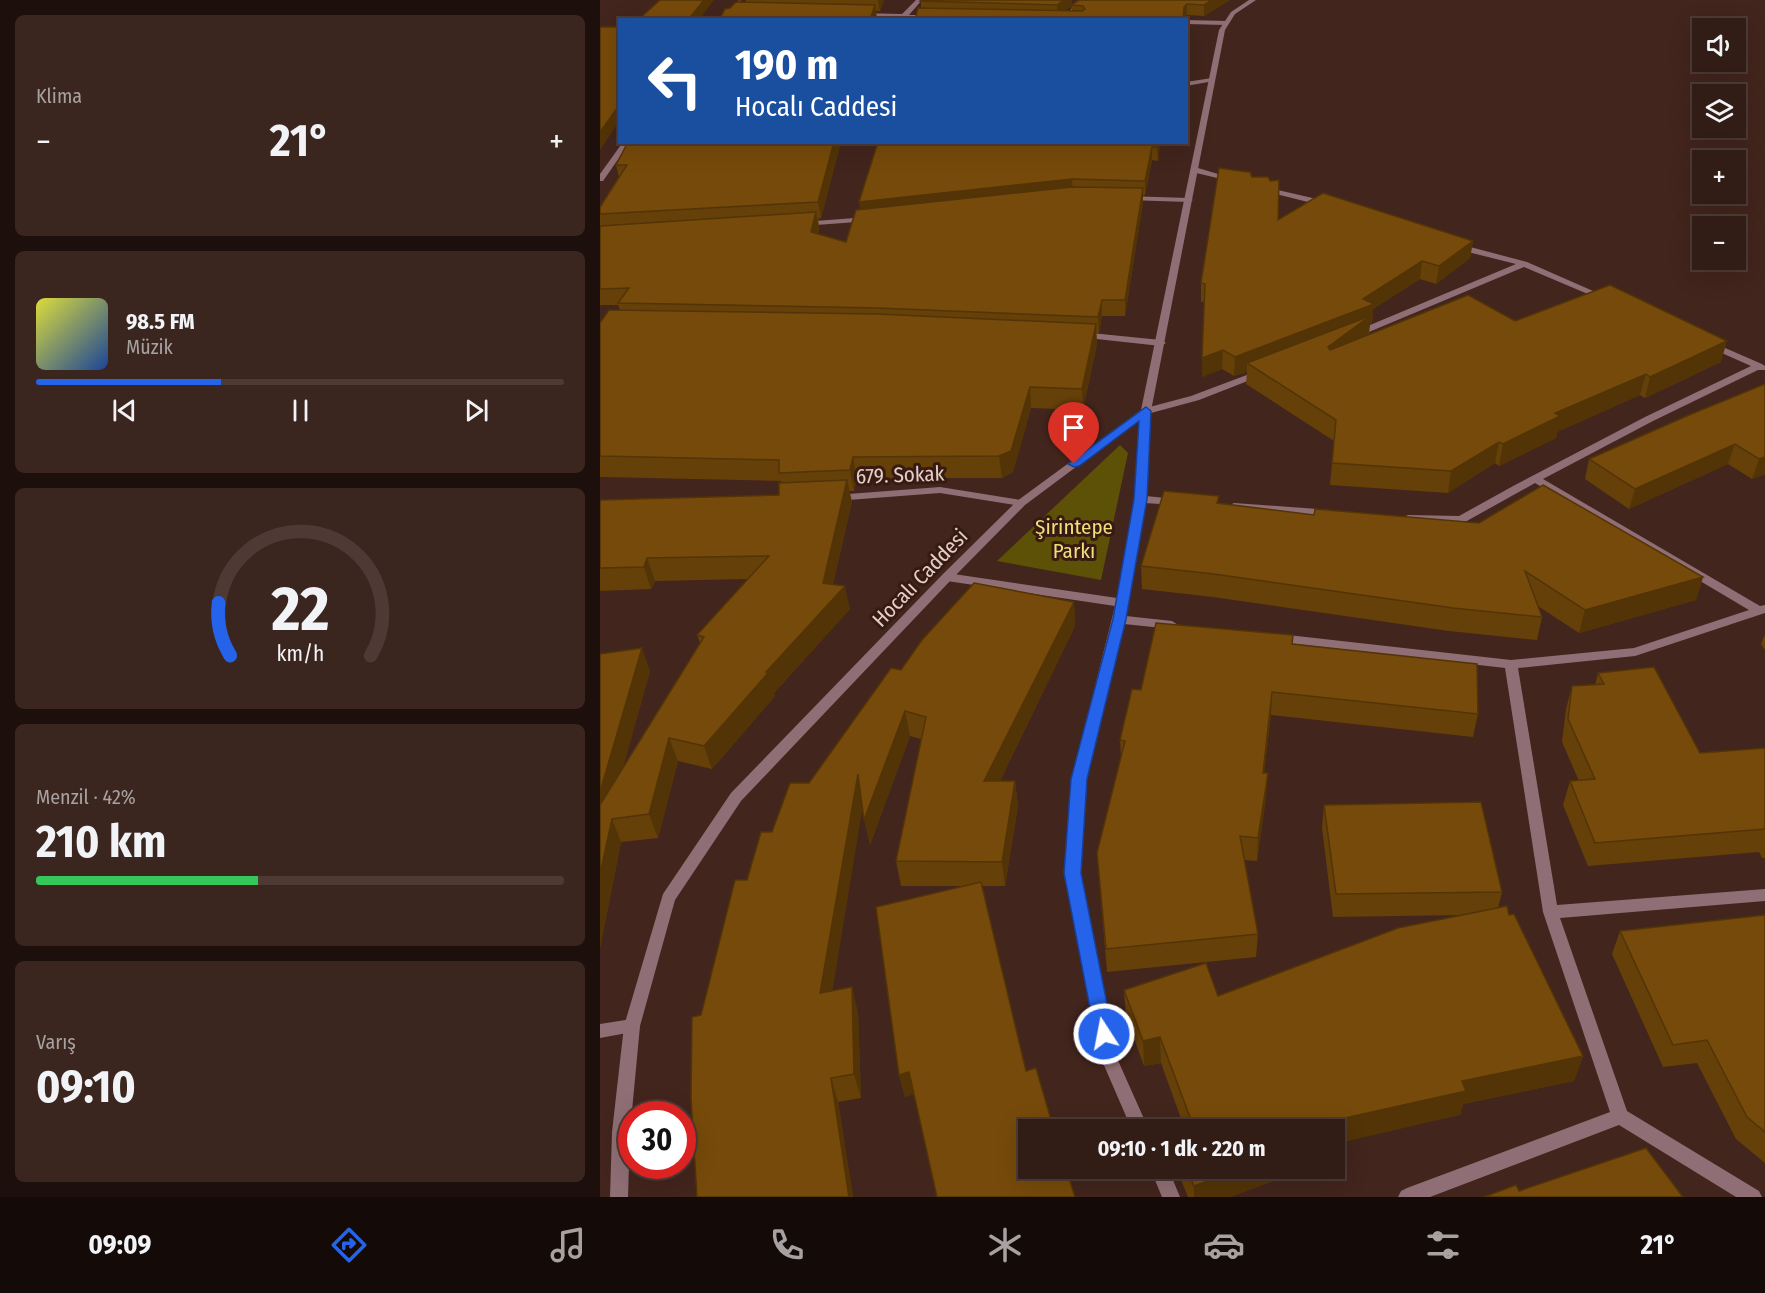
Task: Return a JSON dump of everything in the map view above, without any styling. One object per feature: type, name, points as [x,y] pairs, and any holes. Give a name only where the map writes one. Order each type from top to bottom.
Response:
[{"type":"street","points":[[900,18],[919,0]]},
{"type":"street","points":[[1061,18],[1088,0]]},
{"type":"street","points":[[1136,1119],[1108,1056],[1073,873],[1079,779],[1119,619],[1140,499],[1146,411],[1222,30],[1233,13],[1253,0]]},
{"type":"street","points":[[854,15],[900,18],[935,17]]},
{"type":"street","points":[[1188,22],[1226,23]]},
{"type":"street","points":[[1188,84],[1212,80]]},
{"type":"street","points":[[600,179],[626,144]]},
{"type":"street","points":[[1195,170],[1239,181]]},
{"type":"street","points":[[1251,184],[1340,208]]},
{"type":"street","points":[[1119,198],[1189,200]]},
{"type":"street","points":[[795,224],[876,218]]},
{"type":"street","points":[[1444,242],[1524,264],[1610,300]]},
{"type":"street","points":[[1349,337],[1524,264]]},
{"type":"street","points":[[1072,335],[1161,343]]},
{"type":"street","points":[[1704,342],[1762,368]]},
{"type":"street","points":[[1146,411],[1194,398],[1272,368]]},
{"type":"street","points":[[1399,517],[1461,520],[1649,418],[1762,368]]},
{"type":"street","name":"Hocalı Caddesi","points":[[619,1197],[621,1132],[632,1026],[668,898],[736,797],[947,578],[1021,503],[1146,411]]},
{"type":"street","points":[[1535,480],[1577,501],[1762,610]]},
{"type":"street","name":"679. Sokak","points":[[819,499],[940,490],[1021,503]]},
{"type":"street","points":[[1140,499],[1186,502]]},
{"type":"street","points":[[1220,505],[1342,513]]},
{"type":"street","points":[[947,578],[1121,603]]},
{"type":"street","points":[[1268,637],[1511,664],[1635,652],[1762,610]]},
{"type":"street","points":[[1119,619],[1188,627]]},
{"type":"street","points":[[1511,664],[1551,912],[1620,1116],[1753,1197]]},
{"type":"street","points":[[1551,912],[1765,895]]},
{"type":"street","points":[[600,1032],[632,1026]]},
{"type":"street","points":[[1407,1197],[1620,1116]]},
{"type":"street","points":[[1164,1179],[1172,1197]]},
{"type":"green space","name":"Şirintepe Parkı","points":[[1120,445],[1128,453],[1101,580],[997,561]]},
{"type":"building","points":[[660,0],[704,0],[690,18],[640,18]]},
{"type":"building","points":[[921,0],[1064,0],[1057,5]]},
{"type":"building","points":[[1079,0],[1212,0],[1204,5],[1187,4],[1184,7],[1183,18],[916,18],[918,8],[1082,11],[1085,9],[1083,6],[1071,5]]},
{"type":"building","points":[[736,2],[875,5],[871,18],[720,18],[725,9],[730,8]]},
{"type":"building","points":[[600,27],[618,27],[618,107],[600,132]]},
{"type":"building","points":[[627,144],[833,144],[818,202],[600,214],[600,207],[627,165],[616,165]]},
{"type":"building","points":[[877,144],[1158,144],[1157,147],[1152,147],[1145,181],[1072,179],[859,202]]},
{"type":"building","points":[[1219,168],[1250,172],[1252,177],[1268,177],[1270,181],[1279,180],[1278,220],[1323,193],[1473,241],[1439,266],[1422,261],[1363,299],[1374,304],[1235,357],[1223,350],[1202,358],[1205,284],[1201,283]]},
{"type":"building","points":[[1072,187],[1143,188],[1125,300],[1102,300],[1098,317],[878,308],[618,303],[629,288],[600,289],[600,226],[816,212],[811,232],[846,242],[856,210]]},
{"type":"building","points":[[1610,285],[1727,341],[1650,377],[1646,374],[1555,413],[1560,416],[1503,444],[1499,442],[1451,471],[1332,463],[1336,420],[1247,363],[1370,316],[1328,347],[1330,350],[1468,295],[1515,321]]},
{"type":"building","points":[[609,310],[877,314],[1096,324],[1082,389],[1030,387],[1011,451],[999,456],[853,457],[850,470],[779,473],[779,460],[600,456],[600,323]]},
{"type":"building","points":[[1765,384],[1765,457],[1759,459],[1735,444],[1635,489],[1589,459],[1689,415]]},
{"type":"building","points":[[847,480],[823,583],[845,586],[766,672],[768,673],[704,746],[669,738],[649,814],[612,819],[600,874],[600,805],[704,637],[697,635],[769,556],[647,558],[644,567],[600,568],[601,500],[779,495],[779,483]]},
{"type":"building","points":[[1543,485],[1703,577],[1585,610],[1525,571],[1542,617],[1453,608],[1214,574],[1141,566],[1164,491],[1219,496],[1217,503],[1314,515],[1315,509],[1479,523]]},
{"type":"building","points":[[974,583],[1074,602],[984,781],[1015,781],[1002,862],[896,861],[926,717],[905,711],[864,820],[858,774],[820,993],[852,987],[854,1074],[831,1078],[849,1197],[697,1197],[696,1101],[691,1101],[691,1099],[692,1017],[701,1015],[735,880],[747,880],[761,832],[772,832],[790,783],[809,783],[891,668],[901,670],[922,640]]},
{"type":"building","points":[[1156,623],[1293,635],[1292,644],[1477,664],[1478,714],[1272,692],[1263,773],[1268,773],[1258,838],[1240,836],[1258,934],[1106,949],[1097,853],[1125,741],[1120,740],[1132,689],[1141,690]]},
{"type":"building","points":[[642,648],[600,792],[600,654]]},
{"type":"building","points":[[1654,667],[1700,753],[1765,748],[1765,829],[1595,843],[1570,781],[1595,779],[1568,719],[1572,686],[1604,684],[1598,673]]},
{"type":"building","points":[[1481,802],[1502,892],[1336,894],[1324,805]]},
{"type":"building","points":[[981,882],[1026,1071],[1036,1068],[1051,1119],[1018,1119],[1018,1179],[1069,1179],[1075,1197],[937,1197],[909,1072],[899,1075],[876,907]]},
{"type":"building","points":[[1507,906],[1509,915],[1514,914],[1583,1056],[1462,1081],[1466,1091],[1340,1119],[1191,1119],[1160,1037],[1143,1041],[1124,990],[1206,963],[1218,996],[1398,928]]},
{"type":"building","points":[[1765,915],[1765,1132],[1747,1117],[1707,1040],[1673,1045],[1620,931]]},
{"type":"building","points":[[1646,1148],[1683,1197],[1484,1197],[1516,1185],[1519,1191]]},
{"type":"building","points":[[1191,1179],[1213,1179],[1194,1186]]},
{"type":"route","points":[[1074,464],[1146,411],[1140,499],[1119,619],[1079,779],[1073,873],[1104,1034]]}]
